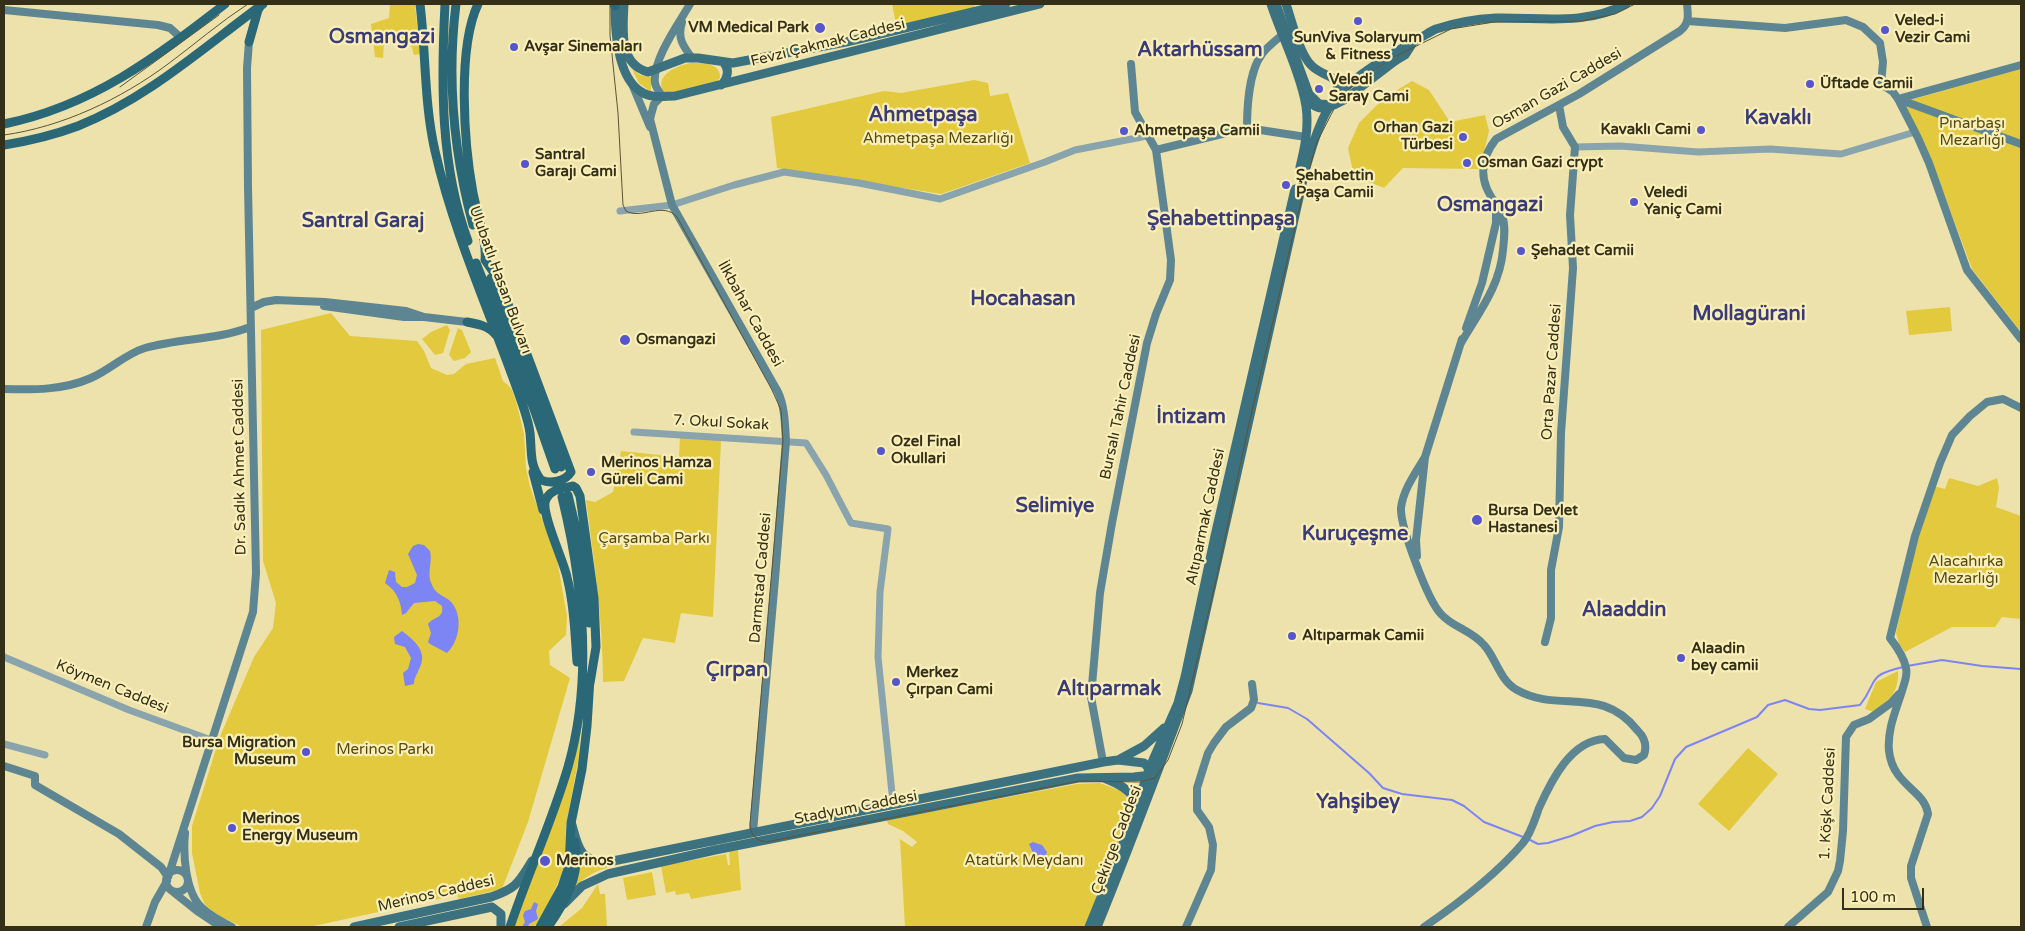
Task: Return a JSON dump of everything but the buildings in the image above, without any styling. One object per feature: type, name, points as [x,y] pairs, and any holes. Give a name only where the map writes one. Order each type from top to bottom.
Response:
[{"type":"highway","points":[[4,124],[33,118],[81,99],[118,81],[164,50],[225,4]]},
{"type":"highway","points":[[4,145],[70,129],[102,116],[175,71],[263,4]]},
{"type":"highway","points":[[249,42],[258,10],[263,4]]},
{"type":"highway","points":[[420,4],[431,128],[439,168],[456,225],[524,406],[537,495],[567,576],[572,604],[580,705]]},
{"type":"highway","name":"Ulubatlı Hasan Bulvarı","points":[[445,4],[443,58],[447,147],[452,180],[465,234],[558,468],[485,260],[469,208],[457,144],[453,55],[456,4]]},
{"type":"highway","points":[[478,4],[472,17],[467,48],[465,77],[466,115],[468,161],[478,220],[487,249],[485,260],[496,276],[510,309],[571,472],[580,501],[594,598],[596,647],[590,683],[582,769],[571,823],[569,866],[562,887],[540,927]]},
{"type":"highway","points":[[239,22],[247,22],[249,42]]},
{"type":"highway","points":[[456,225],[484,282]]},
{"type":"highway","points":[[467,322],[480,321],[487,317],[488,312]]},
{"type":"highway","points":[[467,322],[487,328],[498,337]]},
{"type":"highway","points":[[532,462],[540,480],[547,482],[562,480],[569,476],[571,472]]},
{"type":"highway","points":[[548,523],[544,505],[549,494],[564,487],[573,486],[576,488]]},
{"type":"highway","points":[[510,927],[568,766],[580,705],[581,615],[565,496],[580,546],[589,616],[590,683]]},
{"type":"highway","points":[[548,927],[563,906],[575,876],[577,857],[571,823]]},
{"type":"highway","points":[[503,927],[537,855]]},
{"type":"main road","points":[[617,4],[627,54],[634,66],[640,70],[655,71],[678,59],[695,58],[733,63],[846,42],[1006,4]]},
{"type":"main road","points":[[617,4],[617,46],[653,133]]},
{"type":"main road","points":[[662,96],[656,83],[655,71],[690,4]]},
{"type":"main road","name":"Fevzi Çakmak Caddesi","points":[[662,96],[684,95],[1040,4]]},
{"type":"main road","points":[[1271,4],[1306,107],[1307,151]]},
{"type":"main road","points":[[1276,4],[1309,94],[1320,104],[1334,105],[1344,100],[1405,55],[1414,42]]},
{"type":"main road","points":[[1286,4],[1306,59],[1322,74],[1334,78],[1338,82],[1339,89],[1336,97],[1307,151]]},
{"type":"main road","points":[[1336,97],[1392,54],[1434,30],[1451,25],[1494,18],[1577,18],[1597,16],[1626,4]]},
{"type":"main road","points":[[1682,4],[1687,20]]},
{"type":"main road","points":[[1686,4],[1687,20]]},
{"type":"main road","points":[[4,10],[158,25],[170,28],[180,37]]},
{"type":"main road","points":[[684,16],[680,29],[681,42],[695,58]]},
{"type":"main road","points":[[1687,20],[1785,28],[1850,22],[1863,27],[1880,42],[1884,62],[1881,84],[1893,92],[1898,99],[1929,163],[1967,270],[2021,339]]},
{"type":"main road","name":"Osman Gazi Caddesi","points":[[1461,343],[1494,289],[1503,252],[1504,224],[1496,204],[1486,188],[1482,172],[1489,148],[1496,139],[1559,105],[1658,46],[1687,25],[1687,20]]},
{"type":"main road","points":[[1247,128],[1247,108],[1254,72],[1261,55],[1282,35]]},
{"type":"main road","name":"Dr. Sadık Ahmet Caddesi","points":[[146,927],[155,902],[167,879],[253,612],[256,573],[247,125],[249,42]]},
{"type":"main road","points":[[721,85],[727,77],[727,67],[723,62]]},
{"type":"main road","name":"Bursalı Tahir Caddesi","points":[[1103,762],[1091,698],[1100,593],[1147,343],[1170,280],[1171,260],[1156,150],[1146,136],[1134,112],[1130,64]]},
{"type":"main road","points":[[1898,99],[2021,65]]},
{"type":"main road","points":[[632,84],[648,95],[662,96]]},
{"type":"main road","points":[[1300,85],[1312,105],[1321,109],[1330,107]]},
{"type":"main road","points":[[653,133],[650,113],[654,104],[662,96]]},
{"type":"main road","points":[[1898,99],[2021,144]]},
{"type":"main road","points":[[1559,105],[1563,127],[1575,147]]},
{"type":"main road","points":[[1156,150],[1247,128],[1306,138]]},
{"type":"main road","name":"İlkbahar Caddesi","points":[[653,133],[672,205],[715,278],[782,400],[786,441]]},
{"type":"main road","name":"Orta Pazar Caddesi","points":[[1545,642],[1550,618],[1551,570],[1559,527],[1561,433],[1572,275],[1570,215],[1575,147]]},
{"type":"main road","name":"Altıparmak Caddesi","points":[[1150,773],[1166,726],[1178,703],[1185,677],[1258,344],[1307,151]]},
{"type":"main road","name":"Altıparmak Caddesi","points":[[1160,762],[1190,681],[1211,593],[1307,151]]},
{"type":"main road","points":[[1417,564],[1416,540],[1425,457],[1482,283],[1496,223],[1496,204]]},
{"type":"main road","points":[[251,308],[264,302],[276,300],[325,302],[406,311],[424,317],[467,322]]},
{"type":"main road","points":[[4,390],[65,386],[92,378],[142,349],[199,338],[230,335],[250,327]]},
{"type":"main road","points":[[1927,927],[1911,878],[1911,866],[1928,814],[1924,802],[1898,778],[1892,766],[1889,735],[1906,670],[1903,658],[1890,638],[1915,536],[1940,463],[1952,435],[1987,402],[2003,399],[2021,408]]},
{"type":"main road","name":"Darmstad Caddesi","points":[[752,832],[786,441]]},
{"type":"main road","points":[[1424,927],[1453,907],[1518,848],[1528,835],[1553,779],[1579,749],[1587,743],[1604,739],[1624,758],[1636,760],[1644,755],[1646,744],[1632,723],[1621,713],[1608,706],[1540,698],[1519,692],[1510,686],[1485,646],[1471,632],[1442,616],[1427,592],[1401,517],[1401,507],[1411,482],[1425,457]]},
{"type":"main road","points":[[1186,927],[1211,870],[1213,845],[1209,827],[1197,810],[1197,788],[1208,753],[1214,743],[1226,727],[1251,708],[1254,700],[1252,684]]},
{"type":"main road","name":"1. Köşk Caddesi","points":[[1788,927],[1828,892],[1838,871],[1843,831],[1846,737],[1854,725],[1869,719],[1891,704],[1902,690]]},
{"type":"main road","points":[[1122,761],[1144,746],[1166,726]]},
{"type":"main road","points":[[1111,776],[1130,773],[1131,765],[1122,761]]},
{"type":"main road","points":[[571,823],[577,846],[591,860],[599,862],[652,854],[893,803],[1103,762],[1144,763],[1150,773],[1152,784]]},
{"type":"main road","points":[[1150,773],[1160,762]]},
{"type":"main road","name":"Çekirge Caddesi","points":[[1091,926],[1137,830],[1160,762]]},
{"type":"main road","points":[[4,766],[35,776],[35,785],[119,834],[162,867],[171,890],[179,898],[221,927]]},
{"type":"main road","name":"Çekirge Caddesi","points":[[1091,926],[1150,773]]},
{"type":"main road","name":"Stadyum Caddesi","points":[[563,906],[582,886],[608,874],[1078,778],[1150,773]]},
{"type":"main road","points":[[1099,776],[1126,789],[1133,795],[1138,805]]},
{"type":"main road","points":[[171,890],[178,892],[184,890],[188,884],[184,844],[188,813]]},
{"type":"main road","name":"Merinos Caddesi","points":[[354,927],[492,897],[507,892],[517,885],[537,855]]},
{"type":"main road","points":[[167,879],[176,871],[182,872],[187,877],[195,898],[201,907],[232,927]]},
{"type":"main road","name":"Merinos Caddesi","points":[[399,927],[492,907],[501,914],[503,927]]},
{"type":"street","points":[[1575,147],[1630,147],[1698,152],[1770,149],[1841,154],[1914,132]]},
{"type":"street","points":[[620,211],[672,205],[734,185],[784,172],[859,183],[940,199],[1075,150],[1146,136]]},
{"type":"street","name":"7. Okul Sokak","points":[[634,432],[806,443],[826,475],[851,523],[888,529],[880,592],[878,657],[893,803]]},
{"type":"street","name":"Köymen Caddesi","points":[[4,657],[129,710],[211,740]]},
{"type":"street","points":[[4,744],[45,754]]},
{"type":"green space","points":[[390,4],[415,4],[420,54],[414,55],[409,38],[384,44],[383,58],[375,57],[371,24],[389,18]]},
{"type":"green space","points":[[892,4],[974,4],[975,8],[898,26]]},
{"type":"green space","points":[[690,63],[714,66],[720,78],[717,81],[682,92],[663,92],[661,86],[664,76],[679,66]]},
{"type":"green space","points":[[632,69],[640,75],[651,77],[651,92],[639,83]]},
{"type":"green space","name":"Pınarbaşı Mezarlığı","points":[[2021,69],[2021,332],[1972,269],[1934,167],[1903,102]]},
{"type":"green space","name":"Ahmetpaşa Mezarlığı","points":[[974,80],[988,83],[990,96],[1008,93],[1030,163],[941,194],[777,168],[771,117],[884,91],[901,93]]},
{"type":"green space","points":[[1412,81],[1429,90],[1450,122],[1485,115],[1489,131],[1480,168],[1403,168],[1384,188],[1354,176],[1348,148],[1359,123],[1384,98]]},
{"type":"green space","points":[[1950,307],[1952,331],[1909,335],[1906,311]]},
{"type":"green space","name":"Merinos Parkı","points":[[331,313],[350,336],[417,341],[424,351],[431,368],[447,375],[454,374],[466,364],[495,358],[503,381],[511,388],[516,401],[524,434],[526,468],[530,487],[557,559],[567,616],[566,635],[549,651],[550,665],[570,678],[528,822],[502,889],[459,899],[457,895],[309,927],[243,927],[221,917],[205,905],[200,893],[192,853],[192,826],[219,739],[254,657],[273,628],[276,603],[263,561],[261,330]]},
{"type":"green space","points":[[447,325],[450,330],[443,353],[435,355],[422,339],[431,332]]},
{"type":"green space","points":[[458,328],[462,330],[471,352],[465,358],[454,361],[449,355]]},
{"type":"green space","name":"Çarşamba Parkı","points":[[680,437],[721,440],[713,617],[681,613],[675,643],[643,638],[624,681],[603,682],[600,614],[586,500],[595,502],[613,492],[621,451],[679,457]]},
{"type":"green space","name":"Alacahırka Mezarlığı","points":[[1949,478],[1978,486],[1997,478],[1999,488],[1996,507],[2021,516],[2021,619],[2002,617],[1995,627],[1952,627],[1905,652],[1899,644],[1896,633],[1911,563],[1933,486],[1945,489]]},
{"type":"green space","points":[[1898,671],[1897,685],[1889,699],[1874,712],[1865,709],[1876,682]]},
{"type":"green space","points":[[585,688],[578,762],[566,825],[565,857],[562,874],[546,909],[534,927],[512,927],[559,800]]},
{"type":"green space","points":[[1748,748],[1778,774],[1729,831],[1698,804]]},
{"type":"green space","name":"Atatürk Meydanı","points":[[1100,783],[1121,791],[1134,805],[1085,927],[905,927],[900,839],[912,847],[917,842],[903,831],[888,824],[887,820],[1077,784]]},
{"type":"green space","points":[[576,850],[588,862],[606,866],[607,868],[590,875],[566,895]]},
{"type":"green space","points":[[738,850],[741,890],[691,899],[689,893],[676,895],[675,891],[666,893],[661,866],[726,854],[728,865],[730,865],[729,852]]},
{"type":"green space","points":[[652,872],[656,895],[627,900],[623,878]]},
{"type":"green space","points":[[598,884],[600,894],[605,894],[607,927],[559,927],[582,908]]},
{"type":"shaded area","points":[[418,544],[424,545],[430,551],[430,581],[433,588],[449,600],[457,612],[457,634],[447,653],[428,642],[431,633],[428,624],[442,613],[442,606],[435,601],[414,603],[402,615],[398,597],[385,583],[389,570],[395,572],[396,582],[402,587],[415,583],[417,575],[408,554],[413,546]]},
{"type":"shaded area","points":[[402,631],[419,647],[422,657],[422,663],[414,684],[405,686],[403,673],[408,669],[411,658],[405,647],[395,644],[394,637]]},
{"type":"shaded area","points":[[1033,842],[1042,845],[1047,852],[1045,862],[1033,867],[1033,853],[1029,844]]},
{"type":"shaded area","points":[[534,902],[538,904],[536,911],[538,919],[529,924],[528,927],[522,927],[525,922],[523,915],[525,911],[531,909]]},
{"type":"waterway","points":[[1907,666],[1942,660],[2021,669]]},
{"type":"waterway","points":[[1528,839],[1538,844],[1548,843],[1595,826],[1630,821],[1642,817],[1652,808],[1660,796],[1675,759],[1686,747],[1757,717],[1768,705],[1785,700],[1809,709],[1820,710],[1860,705],[1874,680],[1883,673],[1903,667]]},
{"type":"waterway","points":[[1258,703],[1288,708],[1307,719],[1369,773],[1383,788],[1402,794],[1452,800],[1464,806],[1484,822],[1523,837]]},
{"type":"tram line","points":[[4,135],[26,131],[69,118],[111,100],[150,77],[248,4]]},
{"type":"tram line","points":[[610,4],[610,35],[618,113],[623,205],[626,211],[632,213],[659,210],[671,213],[677,217],[772,390],[781,410],[783,441],[750,824],[754,836],[766,842],[1079,781],[1139,782],[1155,778],[1168,760],[1182,724],[1303,193],[1316,144],[1335,107],[1349,89],[1392,58],[1451,29],[1494,22],[1582,21],[1615,14],[1635,4]]},
{"type":"tram line","points":[[120,87],[219,15]]},
{"type":"place","name":"SunViva Solaryum & Fitness","points":[[1358,21]]},
{"type":"place","name":"VM Medical Park","points":[[820,28]]},
{"type":"place","name":"Veled-i Vezir Cami","points":[[1885,30]]},
{"type":"place","name":"Avşar Sinemaları","points":[[514,47]]},
{"type":"place","name":"Üftade Camii","points":[[1810,84]]},
{"type":"place","name":"Veledi Saray Cami","points":[[1319,89]]},
{"type":"place","name":"Kavaklı Cami","points":[[1701,130]]},
{"type":"place","name":"Ahmetpaşa Camii","points":[[1124,131]]},
{"type":"place","name":"Orhan Gazi Türbesi","points":[[1463,137]]},
{"type":"place","name":"Osman Gazi crypt","points":[[1467,163]]},
{"type":"place","name":"Santral Garajı Cami","points":[[525,164]]},
{"type":"place","name":"Şehabettin Paşa Camii","points":[[1286,185]]},
{"type":"place","name":"Veledi Yaniç Cami","points":[[1634,202]]},
{"type":"place","name":"Şehadet Camii","points":[[1521,251]]},
{"type":"place","name":"Osmangazi","points":[[625,340]]},
{"type":"place","name":"Ozel Final Okullari","points":[[881,451]]},
{"type":"place","name":"Merinos Hamza Güreli Cami","points":[[591,472]]},
{"type":"place","name":"Bursa Devlet Hastanesi","points":[[1477,520]]},
{"type":"place","name":"Altıparmak Camii","points":[[1292,636]]},
{"type":"place","name":"Alaadin bey camii","points":[[1681,658]]},
{"type":"place","name":"Merkez Çırpan Cami","points":[[896,682]]},
{"type":"place","name":"Bursa Migration Museum","points":[[306,752]]},
{"type":"place","name":"Merinos Energy Museum","points":[[232,828]]},
{"type":"place","name":"Merinos","points":[[545,861]]},
{"type":"district","name":"Osmangazi","points":[[382,38]]},
{"type":"district","name":"Aktarhüssam","points":[[1200,51]]},
{"type":"district","name":"Ahmetpaşa","points":[[923,116]]},
{"type":"district","name":"Kavaklı","points":[[1778,119]]},
{"type":"district","name":"Osmangazi","points":[[1490,206]]},
{"type":"district","name":"Şehabettinpaşa","points":[[1221,220]]},
{"type":"district","name":"Santral Garaj","points":[[363,222]]},
{"type":"district","name":"Hocahasan","points":[[1023,300]]},
{"type":"district","name":"Mollagürani","points":[[1749,315]]},
{"type":"district","name":"İntizam","points":[[1191,418]]},
{"type":"district","name":"Selimiye","points":[[1055,507]]},
{"type":"district","name":"Kuruçeşme","points":[[1355,535]]},
{"type":"district","name":"Alaaddin","points":[[1624,611]]},
{"type":"district","name":"Çırpan","points":[[737,671]]},
{"type":"district","name":"Altıparmak","points":[[1109,690]]},
{"type":"district","name":"Yahşibey","points":[[1358,803]]}]
